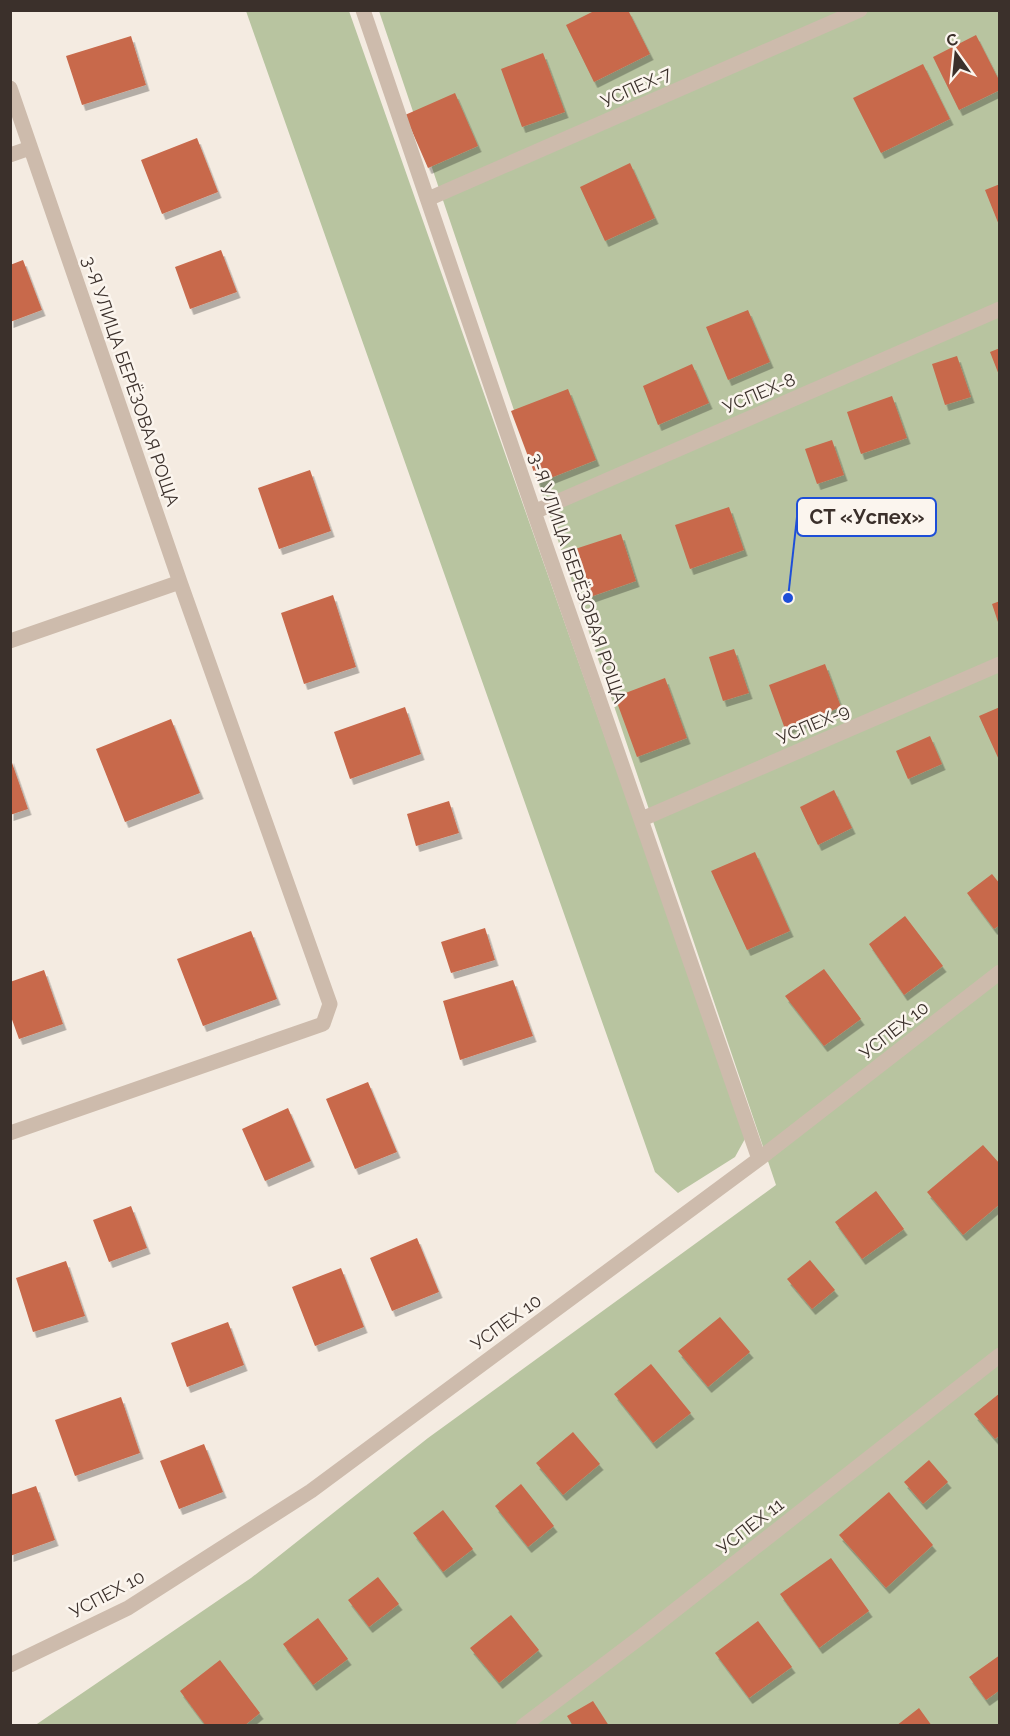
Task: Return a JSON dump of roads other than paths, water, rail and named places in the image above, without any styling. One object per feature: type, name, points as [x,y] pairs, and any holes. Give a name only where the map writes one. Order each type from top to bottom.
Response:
[{"type":"street","name":"3-Я УЛИЦА БЕРЁЗОВАЯ РОЩА","points":[[363,10],[534,512],[759,1159]]},
{"type":"street","name":"УСПЕХ-7","points":[[428,199],[860,10]]},
{"type":"street","name":"3-Я УЛИЦА БЕРЁЗОВАЯ РОЩА","points":[[10,88],[180,582],[330,1004],[323,1024],[10,1133]]},
{"type":"street","points":[[10,155],[30,148]]},
{"type":"street","name":"УСПЕХ-8","points":[[534,512],[999,309]]},
{"type":"street","points":[[10,641],[180,582]]},
{"type":"street","name":"УСПЕХ-9","points":[[642,819],[999,664]]},
{"type":"street","name":"УСПЕХ 10","points":[[10,1665],[128,1608],[311,1491],[759,1159],[999,972]]},
{"type":"street","name":"УСПЕХ 11","points":[[523,1725],[646,1633],[999,1355]]},
{"type":"place","name":"СТ «Успех»","points":[[788,598]]}]
